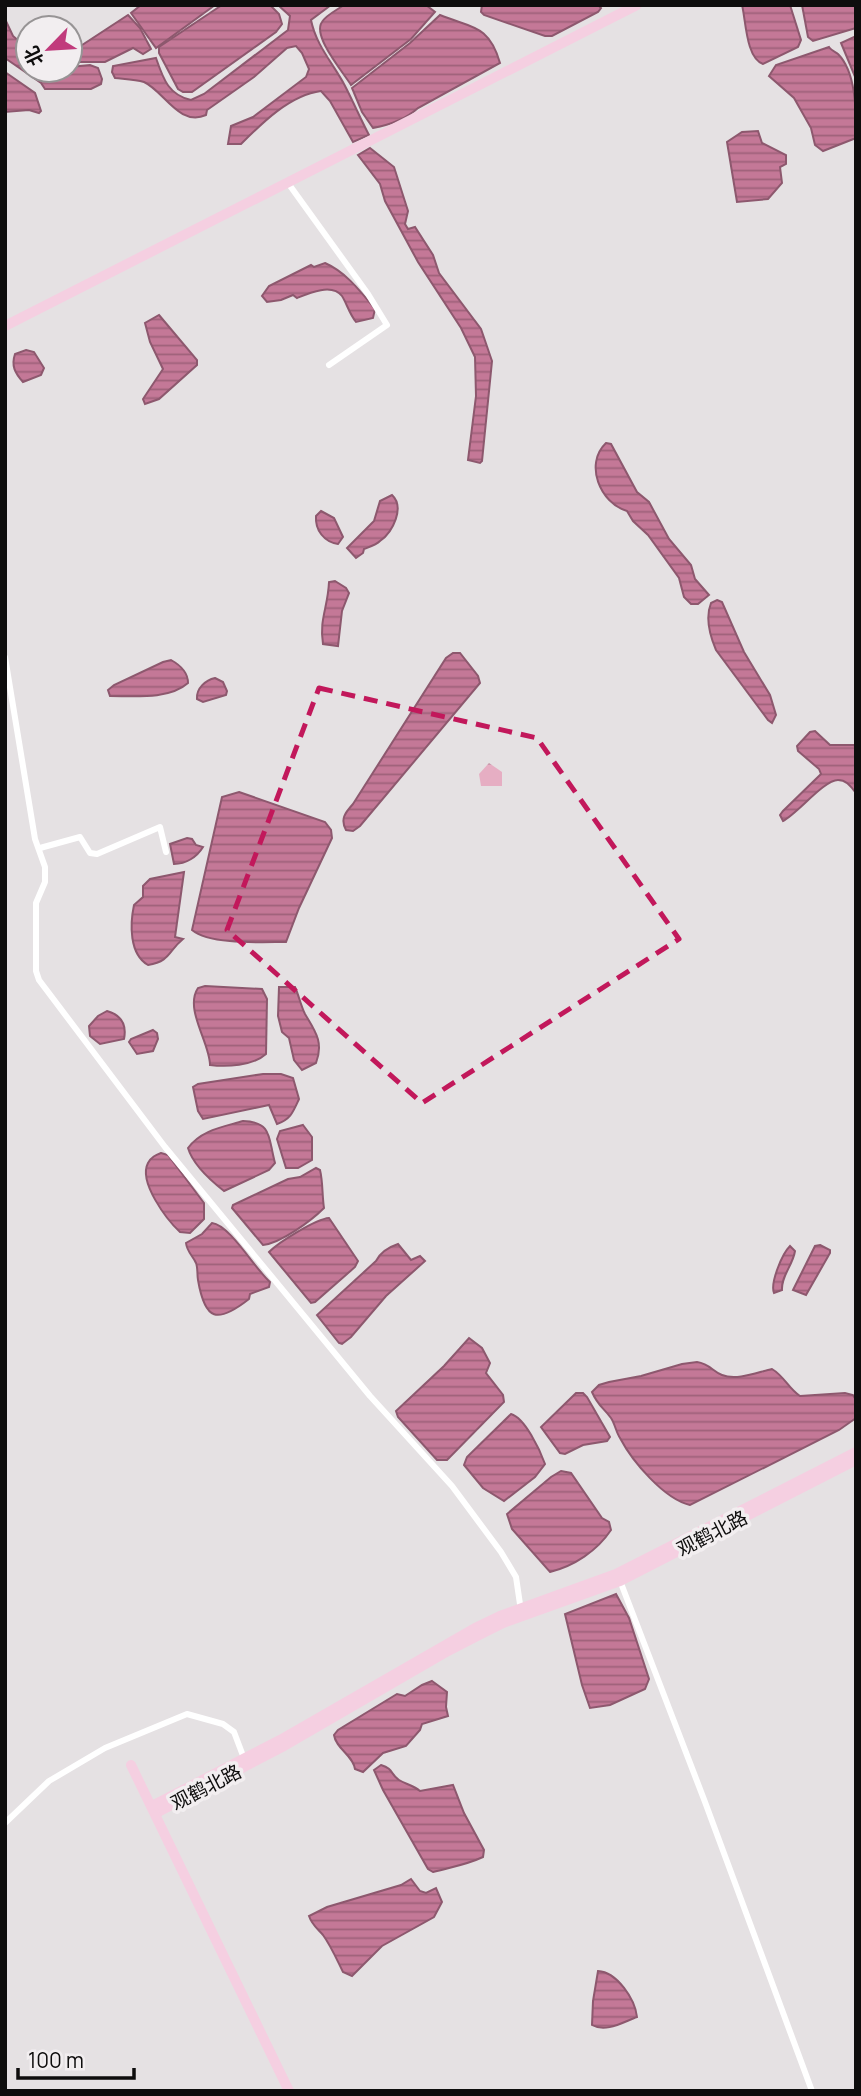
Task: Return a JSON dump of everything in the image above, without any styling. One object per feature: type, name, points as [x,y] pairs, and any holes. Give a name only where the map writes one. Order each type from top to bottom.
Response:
[{"type":"street","points":[[5,326],[637,5]]},
{"type":"street","points":[[288,183],[368,294],[387,325],[329,365]]},
{"type":"street","points":[[5,657],[36,839],[45,867],[45,882],[36,903],[38,980],[165,1147],[370,1396],[452,1486],[501,1552],[516,1577],[522,1612]]},
{"type":"street","points":[[40,848],[80,837],[90,853],[97,853],[160,827],[166,852]]},
{"type":"street","name":"观鹤北路","points":[[618,1578],[856,1452]]},
{"type":"street","name":"观鹤北路","points":[[245,1762],[152,1806],[156,1813],[245,1762],[444,1644],[522,1612],[618,1578],[856,1460]]},
{"type":"street","points":[[618,1578],[812,2091]]},
{"type":"street","points":[[5,1823],[49,1781],[104,1748],[187,1714],[223,1724],[234,1732],[245,1762]]},
{"type":"street","points":[[131,1765],[289,2091]]},
{"type":"highlighted area","points":[[319,688],[537,738],[679,939],[422,1103],[227,930]]},
{"type":"green space","points":[[489,763],[502,772],[502,786],[481,786],[479,774]]},
{"type":"shaded area","points":[[141,5],[215,5],[156,48],[131,13]]},
{"type":"shaded area","points":[[222,5],[270,5],[279,14],[282,24],[276,32],[192,92],[183,92],[178,89],[159,53],[159,47]]},
{"type":"shaded area","points":[[278,5],[331,5],[311,20],[313,29],[369,135],[353,142],[330,101],[321,91],[288,104],[267,119],[241,144],[228,144],[231,126],[253,117],[306,77],[309,69],[296,46],[287,48],[254,77],[207,110],[206,115],[196,117],[180,112],[144,82],[115,78],[112,72],[113,66],[156,58],[164,79],[172,90],[191,100],[204,94],[288,30],[290,16]]},
{"type":"shaded area","points":[[344,5],[426,5],[435,12],[411,39],[351,85],[325,45],[320,28],[326,17]]},
{"type":"shaded area","points":[[482,5],[598,5],[601,8],[552,36],[545,36],[484,15],[481,12]]},
{"type":"shaded area","points":[[742,5],[790,5],[801,40],[798,47],[763,64],[757,60],[750,47]]},
{"type":"shaded area","points":[[802,5],[856,5],[856,28],[813,41],[808,37]]},
{"type":"shaded area","points":[[128,15],[140,28],[151,49],[143,54],[133,48],[105,62],[84,62],[84,44]]},
{"type":"shaded area","points":[[440,15],[478,29],[496,50],[500,63],[403,118],[373,128],[362,112],[352,88],[410,43]]},
{"type":"shaded area","points":[[5,19],[14,37],[14,64],[5,58]]},
{"type":"shaded area","points":[[856,36],[856,79],[841,43]]},
{"type":"shaded area","points":[[829,47],[838,54],[849,72],[855,106],[856,138],[823,151],[815,145],[811,128],[794,98],[769,76],[776,65]]},
{"type":"shaded area","points":[[84,66],[98,68],[102,79],[101,84],[91,89],[45,89],[42,84],[84,84]]},
{"type":"shaded area","points":[[5,72],[14,78],[14,84],[22,84],[35,93],[41,111],[5,112]]},
{"type":"shaded area","points":[[758,131],[762,143],[786,155],[786,164],[780,167],[782,183],[768,199],[737,202],[727,142],[742,132]]},
{"type":"shaded area","points":[[370,148],[394,167],[408,211],[405,224],[408,229],[415,227],[433,255],[439,273],[481,329],[492,361],[480,463],[468,460],[476,396],[475,357],[461,328],[418,262],[385,201],[380,184],[358,155]]},
{"type":"shaded area","points":[[325,263],[359,289],[375,309],[373,318],[356,322],[342,296],[332,290],[320,290],[297,298],[293,295],[267,302],[262,296],[269,286],[311,265],[314,267]]},
{"type":"shaded area","points":[[159,315],[197,360],[197,365],[159,399],[145,404],[143,399],[163,369],[150,342],[145,323]]},
{"type":"shaded area","points":[[26,350],[34,352],[44,368],[41,375],[23,382],[13,362],[15,354]]},
{"type":"shaded area","points":[[606,443],[611,444],[637,492],[649,502],[669,539],[691,565],[695,579],[709,595],[698,604],[691,604],[684,597],[679,578],[648,535],[627,511],[617,507],[603,492],[598,482],[596,461]]},
{"type":"shaded area","points":[[392,495],[397,506],[393,526],[377,544],[364,549],[356,558],[347,548],[374,521],[380,501]]},
{"type":"shaded area","points":[[321,511],[334,518],[343,537],[338,544],[329,541],[319,530],[316,516]]},
{"type":"shaded area","points":[[335,581],[349,593],[342,611],[338,646],[323,644],[322,635],[329,582]]},
{"type":"shaded area","points":[[717,600],[722,602],[744,652],[770,695],[776,715],[772,723],[716,650],[708,615],[711,603]]},
{"type":"shaded area","points":[[453,653],[460,653],[478,676],[480,683],[360,826],[353,831],[346,830],[343,819],[346,813],[446,658]]},
{"type":"shaded area","points":[[171,660],[187,676],[188,683],[180,688],[161,695],[110,696],[108,690],[114,685]]},
{"type":"shaded area","points":[[215,678],[223,682],[226,695],[203,702],[197,699],[202,685]]},
{"type":"shaded area","points":[[815,731],[830,745],[854,745],[856,748],[856,793],[844,781],[832,781],[783,821],[780,815],[783,811],[821,774],[819,769],[798,751],[797,746],[810,732]]},
{"type":"shaded area","points":[[239,792],[325,822],[331,830],[332,838],[286,942],[223,940],[200,935],[192,930],[222,797]]},
{"type":"shaded area","points":[[187,838],[203,847],[191,859],[174,864],[170,844]]},
{"type":"shaded area","points":[[184,872],[175,937],[183,939],[161,961],[148,965],[137,954],[132,938],[134,905],[143,897],[143,886],[150,879]]},
{"type":"shaded area","points":[[205,986],[262,989],[267,999],[266,1054],[247,1063],[231,1066],[210,1065],[194,1006],[194,996],[198,988]]},
{"type":"shaded area","points":[[279,987],[295,987],[319,1043],[316,1063],[302,1070],[294,1060],[289,1038],[282,1032],[278,1016]]},
{"type":"shaded area","points":[[107,1011],[122,1021],[124,1039],[100,1044],[90,1036],[89,1026]]},
{"type":"shaded area","points":[[153,1030],[158,1039],[153,1051],[137,1054],[129,1042],[131,1039]]},
{"type":"shaded area","points":[[263,1074],[281,1074],[293,1078],[299,1099],[285,1120],[277,1124],[269,1105],[203,1119],[198,1111],[193,1087]]},
{"type":"shaded area","points":[[243,1121],[260,1124],[268,1133],[275,1163],[269,1170],[224,1191],[198,1166],[188,1148],[206,1133]]},
{"type":"shaded area","points":[[303,1125],[312,1137],[312,1160],[298,1168],[286,1168],[277,1139],[280,1131]]},
{"type":"shaded area","points":[[161,1153],[168,1155],[204,1203],[204,1219],[190,1233],[180,1232],[174,1226],[150,1190],[146,1171],[148,1163]]},
{"type":"shaded area","points":[[316,1168],[321,1175],[324,1208],[287,1236],[263,1245],[232,1208],[233,1205]]},
{"type":"shaded area","points":[[329,1218],[358,1261],[355,1267],[311,1303],[269,1252],[298,1232]]},
{"type":"shaded area","points":[[212,1223],[227,1231],[270,1282],[269,1287],[250,1294],[249,1299],[238,1307],[221,1315],[209,1311],[204,1304],[197,1265],[186,1243],[202,1234]]},
{"type":"shaded area","points":[[398,1244],[411,1260],[420,1256],[425,1261],[386,1296],[351,1337],[342,1344],[339,1343],[317,1315],[382,1253]]},
{"type":"shaded area","points":[[820,1245],[830,1250],[830,1253],[806,1295],[793,1290],[815,1246]]},
{"type":"shaded area","points":[[790,1246],[795,1251],[794,1256],[783,1280],[782,1290],[774,1293],[778,1269]]},
{"type":"shaded area","points":[[469,1338],[482,1348],[490,1363],[486,1373],[503,1395],[504,1402],[447,1460],[437,1460],[398,1417],[396,1411],[444,1366]]},
{"type":"shaded area","points":[[697,1362],[728,1377],[741,1377],[772,1369],[800,1396],[845,1393],[853,1395],[856,1400],[856,1418],[839,1430],[690,1505],[670,1495],[641,1468],[592,1392],[599,1385],[609,1382]]},
{"type":"shaded area","points":[[576,1393],[583,1393],[587,1397],[610,1437],[607,1441],[583,1445],[565,1454],[560,1453],[541,1427]]},
{"type":"shaded area","points":[[511,1414],[527,1428],[545,1464],[535,1477],[504,1501],[483,1488],[464,1465],[467,1457]]},
{"type":"shaded area","points":[[561,1471],[571,1473],[602,1518],[609,1522],[611,1530],[599,1545],[584,1557],[550,1572],[512,1529],[507,1514]]},
{"type":"shaded area","points":[[616,1594],[629,1618],[649,1679],[645,1689],[610,1705],[590,1708],[565,1614]]},
{"type":"shaded area","points":[[432,1681],[447,1692],[448,1716],[422,1724],[406,1746],[383,1753],[363,1772],[355,1769],[335,1740],[334,1735],[338,1730],[397,1694],[405,1696]]},
{"type":"shaded area","points":[[381,1765],[388,1768],[399,1780],[420,1791],[453,1785],[464,1813],[484,1850],[483,1857],[433,1872],[428,1869],[383,1790],[374,1770]]},
{"type":"shaded area","points":[[411,1879],[420,1891],[426,1893],[436,1888],[442,1902],[434,1917],[382,1946],[352,1976],[343,1972],[329,1944],[309,1916],[327,1907],[401,1885]]},
{"type":"shaded area","points":[[598,1971],[612,1976],[624,1988],[633,2002],[637,2017],[609,2027],[592,2025]]}]
